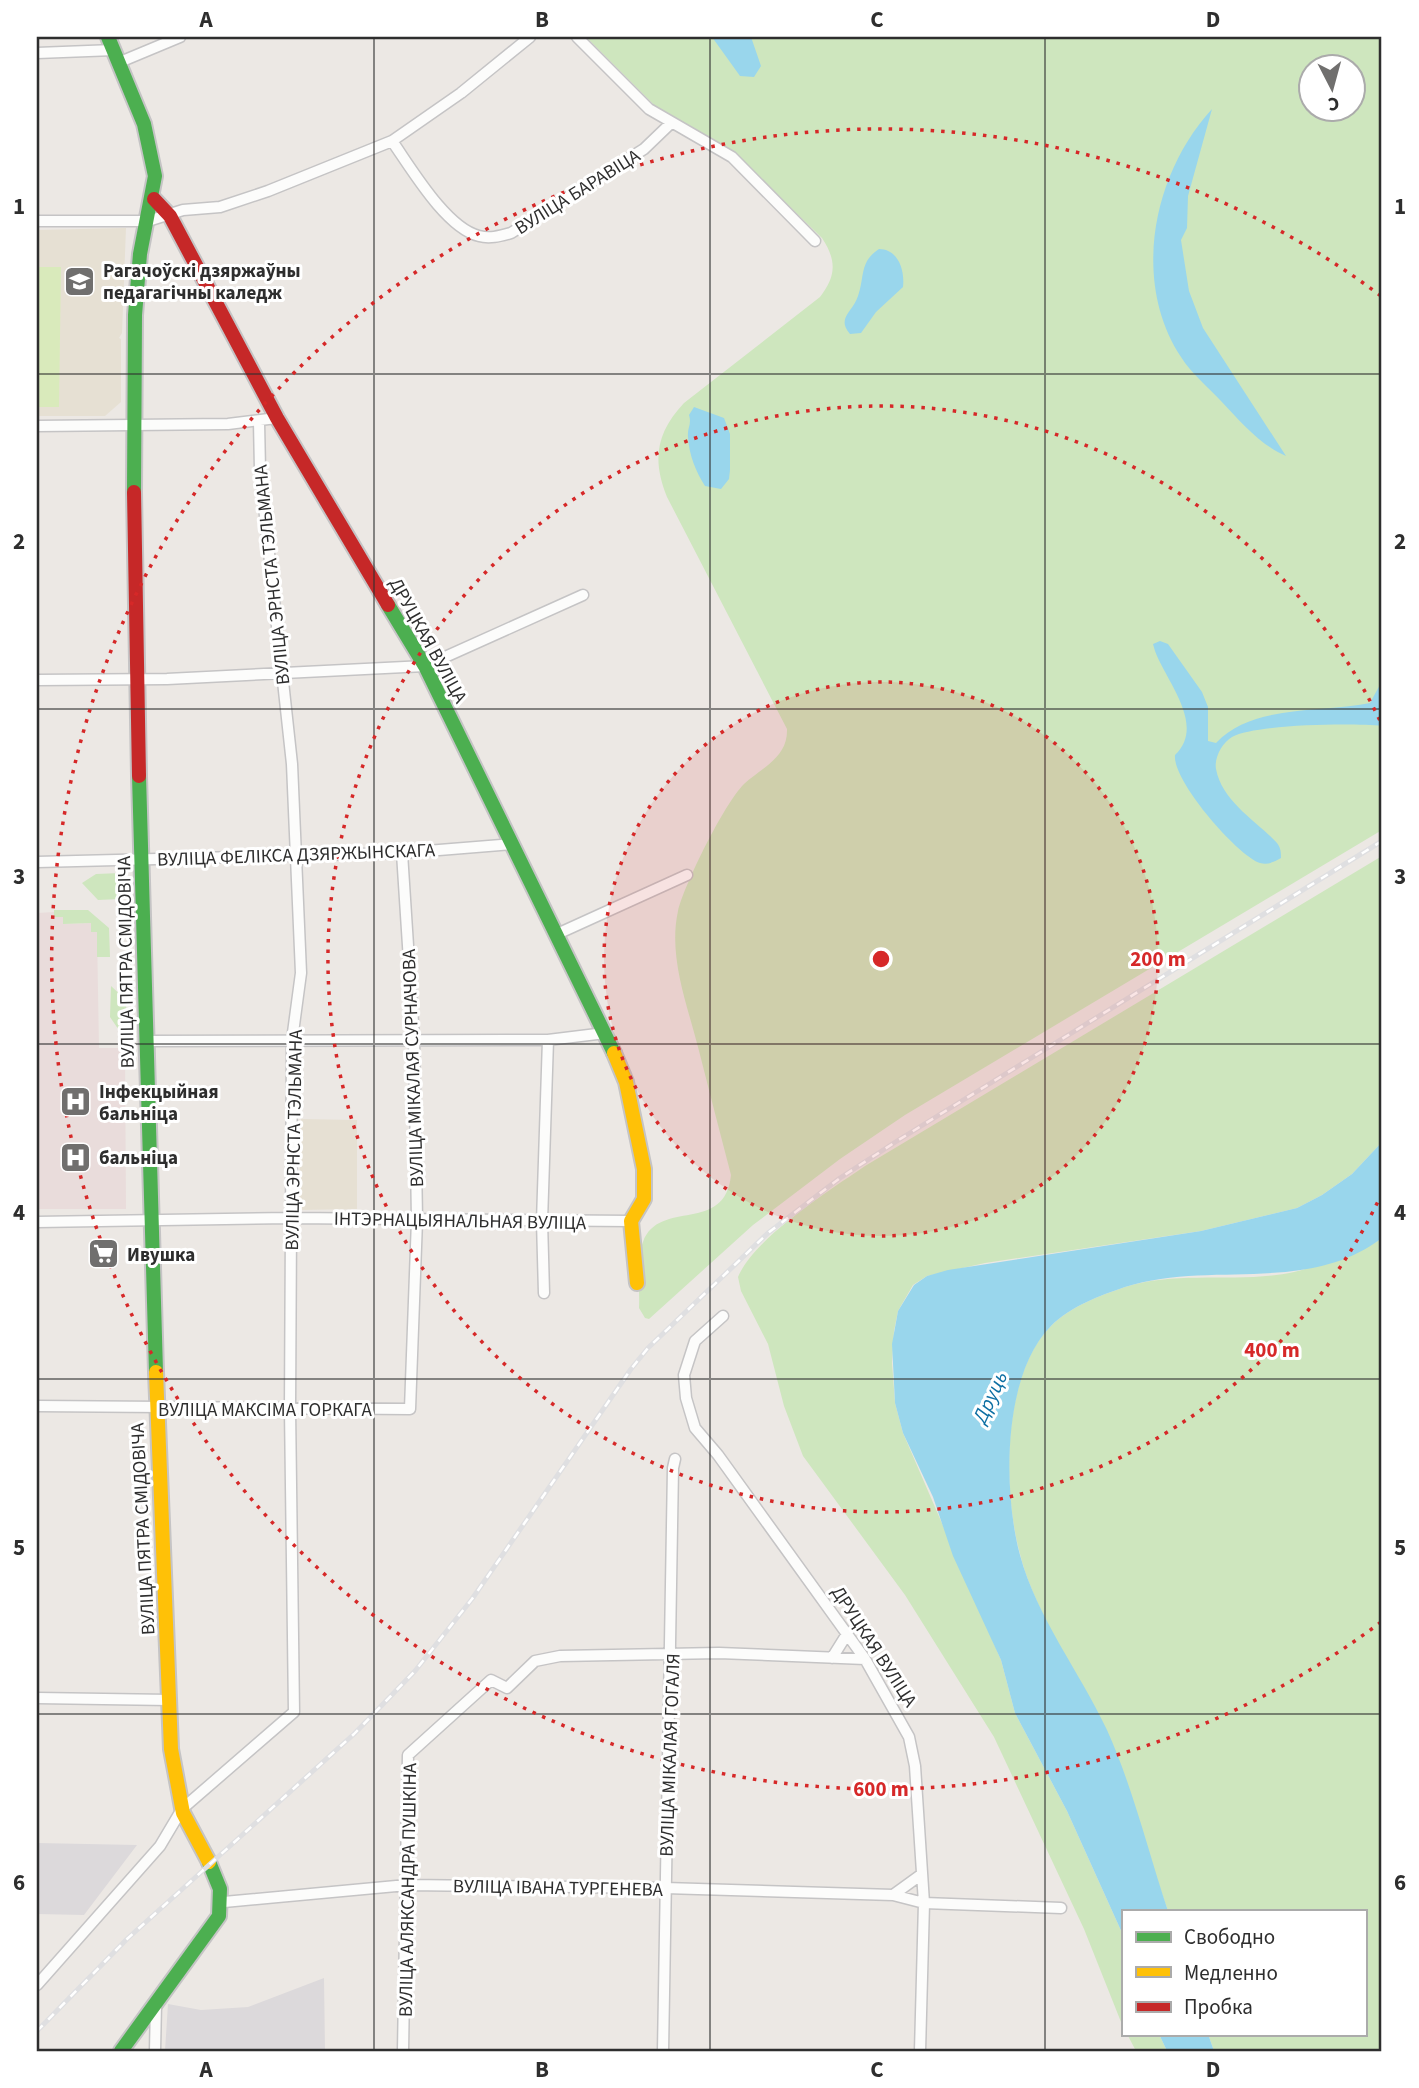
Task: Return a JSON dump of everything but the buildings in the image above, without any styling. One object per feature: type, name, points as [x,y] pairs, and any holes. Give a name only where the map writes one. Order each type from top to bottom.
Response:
[{"type":"street","points":[[37,53],[114,50],[180,37]]},
{"type":"street","points":[[37,221],[148,221],[183,210],[206,209],[236,202],[392,141],[461,93],[530,37]]},
{"type":"street","points":[[577,37],[649,109],[670,124],[704,139],[732,158],[815,241]]},
{"type":"street","points":[[114,50],[152,152],[154,199]]},
{"type":"street","name":"ВУЛІЦА БАРАВІЦА","points":[[392,141],[419,179],[460,227],[488,238],[511,233],[644,149],[670,124]]},
{"type":"street","name":"ДРУЦКАЯ ВУЛІЦА","points":[[154,199],[170,216],[277,418],[425,666],[605,1033],[626,1082],[644,1169],[644,1199],[631,1221],[637,1283]]},
{"type":"street","name":"ВУЛІЦА ПЯТРА СМІДОВІЧА","points":[[154,199],[137,278],[133,426],[135,680],[155,1408],[176,1779],[181,1809],[191,1836],[222,1888],[223,1902]]},
{"type":"street","points":[[37,426],[259,422],[277,418]]},
{"type":"street","name":"ВУЛІЦА ЭРНСТА ТЭЛЬМАНА","points":[[181,1809],[294,1712],[290,1409],[292,1041],[300,973],[292,764],[280,675],[260,470],[259,422]]},
{"type":"street","points":[[37,680],[280,675],[425,666],[583,595]]},
{"type":"street","name":"ВУЛІЦА ФЕЛІКСА ДЗЯРЖЫНСКАГА","points":[[37,862],[295,853],[402,853],[513,844]]},
{"type":"street","name":"ВУЛІЦА МІКАЛАЯ СУРНАЧОВА","points":[[402,853],[414,1038],[417,1220],[410,1409]]},
{"type":"street","points":[[555,935],[687,875]]},
{"type":"street","points":[[146,1041],[414,1038],[548,1040],[605,1033]]},
{"type":"street","points":[[544,1293],[542,1221],[548,1040]]},
{"type":"street","name":"ІНТЭРНАЦЫЯНАЛЬНАЯ ВУЛІЦА","points":[[37,1222],[291,1218],[631,1221]]},
{"type":"street","name":"ДРУЦКАЯ ВУЛІЦА","points":[[723,1316],[695,1341],[686,1363],[685,1391],[695,1428],[718,1455],[865,1659],[909,1737],[915,1766],[924,1903],[920,2051]]},
{"type":"street","name":"ВУЛІЦА МАКСІМА ГОРКАГА","points":[[37,1406],[410,1409]]},
{"type":"street","name":"ВУЛІЦА МІКАЛАЯ ГОГАЛЯ","points":[[663,2051],[675,1460]]},
{"type":"street","points":[[832,1658],[847,1634]]},
{"type":"street","points":[[672,1654],[865,1659]]},
{"type":"street","name":"ВУЛІЦА АЛЯКСАНДРА ПУШКІНА","points":[[403,2051],[408,1755],[491,1680],[507,1688],[524,1669],[548,1657],[672,1654]]},
{"type":"street","points":[[37,1698],[170,1700]]},
{"type":"street","points":[[37,1985],[160,1846],[181,1809]]},
{"type":"street","points":[[894,1895],[922,1874]]},
{"type":"street","name":"ВУЛІЦА ІВАНА ТУРГЕНЕВА","points":[[223,1902],[407,1885],[665,1888],[894,1895],[924,1903],[1061,1908]]},
{"type":"street","points":[[121,2051],[219,1916],[223,1902]]},
{"type":"street","points":[[155,2051],[156,2002]]},
{"type":"shaded area","name":"Рагачоўскі дзяржаўны педагагічны каледж","points":[[126,228],[122,333],[119,338],[121,402],[105,416],[37,416],[37,230]]},
{"type":"shaded area","points":[[54,912],[55,917],[63,917],[63,924],[91,923],[97,932],[99,1048],[125,1048],[126,1209],[37,1209],[37,913]]},
{"type":"shaded area","points":[[301,1119],[357,1120],[357,1209],[299,1210]]},
{"type":"shaded area","points":[[37,1843],[137,1845],[84,1915],[37,1914]]},
{"type":"shaded area","points":[[324,1978],[325,2051],[165,2051],[168,2004],[201,2010],[248,2007]]},
{"type":"green space","points":[[586,37],[1382,37],[1382,830],[905,1115],[840,1159],[753,1225],[649,1319],[645,1318],[639,1308],[639,1266],[643,1242],[651,1229],[663,1221],[705,1211],[717,1205],[726,1193],[731,1175],[680,980],[675,945],[678,911],[697,864],[726,808],[744,784],[779,755],[787,729],[667,497],[659,471],[659,447],[667,425],[684,403],[820,297],[833,268],[822,238],[732,151],[659,110]]},
{"type":"green space","points":[[37,267],[61,267],[59,407],[37,407]]},
{"type":"green space","points":[[1382,856],[1382,1142],[1352,1174],[1297,1208],[1201,1231],[985,1263],[927,1276],[913,1285],[898,1311],[892,1362],[895,1403],[903,1433],[1001,1660],[1015,1713],[1067,1811],[1122,1933],[1122,2024],[1084,1929],[994,1737],[905,1595],[803,1456],[784,1406],[768,1344],[741,1291],[738,1277],[760,1247],[794,1216],[865,1166]]},
{"type":"green space","points":[[121,873],[120,899],[98,900],[82,883],[96,874]]},
{"type":"green space","points":[[54,910],[88,910],[109,928],[110,957],[97,957],[97,932],[91,932],[91,923],[63,924],[63,917],[54,917]]},
{"type":"green space","points":[[111,986],[126,1000],[127,1042],[110,1017]]},
{"type":"green space","points":[[1382,1238],[1382,2051],[1214,2051],[1209,2036],[1366,2036],[1366,1910],[1168,1910],[1138,1829],[1082,1694],[1025,1572],[1014,1528],[1009,1468],[1015,1403],[1023,1374],[1035,1347],[1051,1326],[1086,1302],[1146,1282],[1252,1277],[1294,1272],[1371,1245]]},
{"type":"green space","points":[[1128,2036],[1160,2036],[1167,2051],[1136,2051]]},
{"type":"water","points":[[712,37],[751,37],[761,66],[754,77],[740,76]]},
{"type":"water","points":[[1212,109],[1188,196],[1187,228],[1181,240],[1189,291],[1203,328],[1286,456],[1251,432],[1190,369],[1166,327],[1156,295],[1153,262],[1163,196],[1175,164]]},
{"type":"water","points":[[879,249],[891,253],[899,262],[903,287],[876,312],[861,333],[850,334],[845,319],[856,302],[865,265]]},
{"type":"water","points":[[694,407],[724,418],[730,434],[729,479],[721,489],[705,486],[694,463],[688,434],[689,415]]},
{"type":"water","points":[[1160,641],[1168,644],[1202,692],[1208,707],[1208,741],[1216,743],[1231,730],[1268,716],[1370,703],[1382,681],[1382,726],[1328,725],[1261,729],[1232,737],[1220,751],[1216,769],[1225,792],[1277,843],[1281,858],[1263,864],[1237,847],[1208,816],[1184,782],[1175,755],[1184,743],[1187,731],[1185,717],[1155,651],[1153,644]]},
{"type":"water","name":"Друць","points":[[1382,1142],[1382,1238],[1353,1255],[1322,1266],[1257,1274],[1157,1279],[1105,1294],[1076,1307],[1051,1326],[1035,1347],[1023,1374],[1015,1403],[1009,1468],[1014,1529],[1020,1555],[1037,1601],[1107,1730],[1132,1797],[1168,1910],[1122,1910],[1122,1933],[1067,1811],[1015,1713],[1001,1660],[953,1556],[933,1497],[903,1433],[895,1403],[892,1344],[898,1311],[914,1285],[927,1276],[948,1270],[1201,1231],[1297,1208],[1352,1174]]},
{"type":"water","points":[[1160,2036],[1209,2036],[1214,2051],[1167,2051]]},
{"type":"railway","points":[[37,2031],[127,1939],[354,1734],[415,1671],[472,1599],[631,1369],[648,1348],[768,1233],[840,1178],[897,1141],[1382,841]]},
{"type":"traffic: fast","points":[[108,37],[144,124],[155,176],[140,254],[135,315],[134,492]]},
{"type":"traffic: fast","points":[[388,605],[425,666],[614,1053]]},
{"type":"traffic: fast","points":[[139,776],[156,1372]]},
{"type":"traffic: fast","points":[[121,2051],[219,1916],[220,1889],[209,1862]]},
{"type":"traffic: slow","points":[[614,1053],[626,1082],[644,1169],[644,1199],[631,1221],[637,1283]]},
{"type":"traffic: slow","points":[[156,1372],[171,1749],[183,1813],[209,1862]]},
{"type":"traffic: jam","points":[[154,199],[170,216],[277,418],[388,605]]},
{"type":"traffic: jam","points":[[134,492],[139,776]]},
{"type":"place","name":"Рагачоўскі дзяржаўны педагагічны каледж","points":[[80,281]]},
{"type":"place","name":"Інфекцыйная бальніца","points":[[76,1102]]},
{"type":"place","name":"бальніца","points":[[76,1157]]},
{"type":"place","name":"Ивушка","points":[[104,1254]]}]
